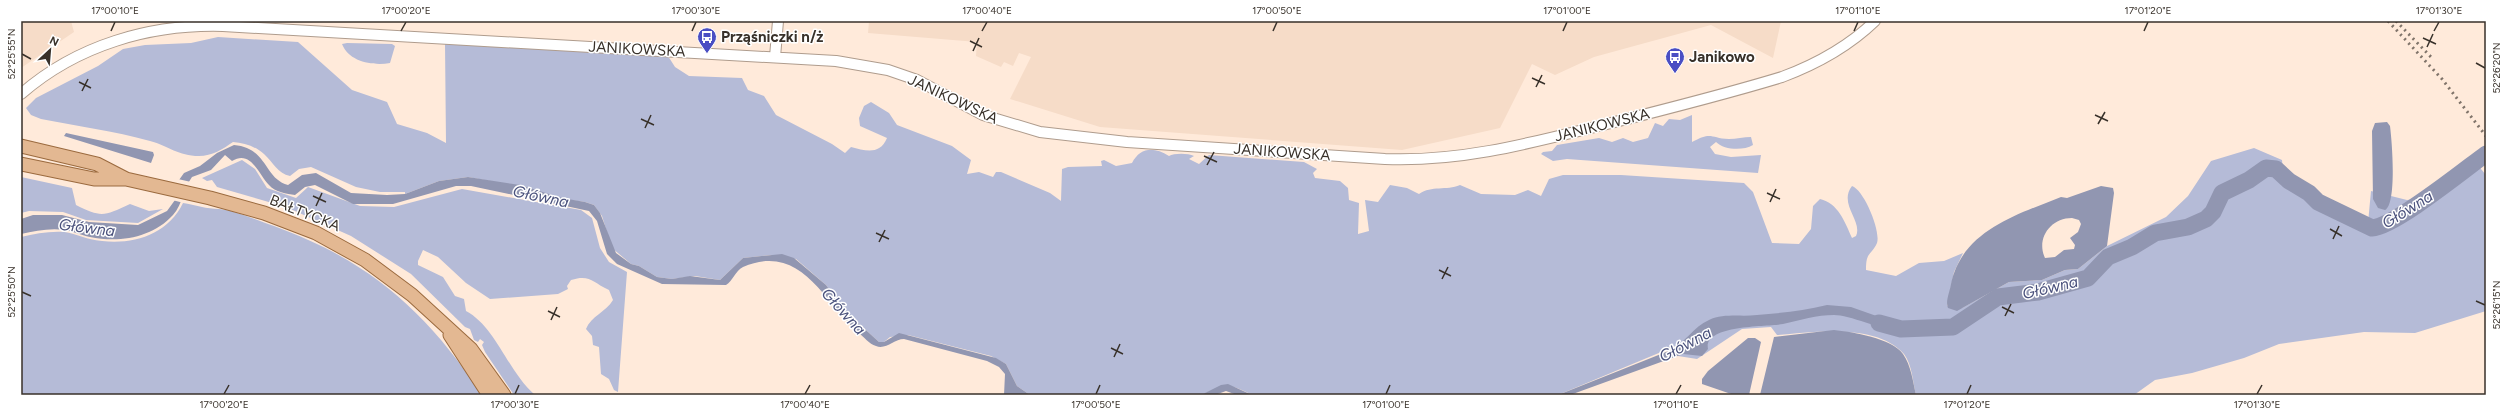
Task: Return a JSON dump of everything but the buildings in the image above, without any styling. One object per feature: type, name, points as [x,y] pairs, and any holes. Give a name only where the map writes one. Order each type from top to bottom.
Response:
[{"type":"main road","name":"BAŁTYCKA","points":[[21,146],[97,164],[126,179]]},
{"type":"main road","name":"BAŁTYCKA","points":[[21,164],[94,179],[126,179],[190,193],[264,213],[335,242],[399,284],[446,328],[471,348],[504,395]]},
{"type":"main road","name":"BAŁTYCKA","points":[[446,328],[489,395]]},
{"type":"street","points":[[776,57],[778,21]]},
{"type":"street","name":"JANIKOWSKA","points":[[21,94],[52,71],[100,46],[150,32],[198,26],[836,60],[888,70],[922,83],[983,115],[1020,128],[1047,133],[1120,141],[1386,159],[1428,160],[1470,156],[1519,146],[1782,77],[1822,60],[1846,46],[1875,21]]},
{"type":"street","points":[[21,138],[45,151]]},
{"type":"shaded area","points":[[21,21],[71,21],[74,32],[21,68]]},
{"type":"shaded area","points":[[869,21],[1781,21],[1773,58],[1711,25],[1594,57],[1555,75],[1532,64],[1500,128],[1402,150],[1100,127],[1010,99],[1031,57],[1019,53],[1013,66],[1004,62],[1001,67],[976,56],[977,42],[868,33]]},
{"type":"shaded area","points":[[218,37],[298,42],[352,90],[387,102],[397,124],[427,133],[446,143],[445,44],[668,56],[675,67],[689,76],[742,78],[748,90],[764,96],[776,115],[832,144],[845,153],[851,147],[862,150],[876,149],[881,147],[887,138],[860,126],[859,118],[864,106],[871,102],[889,113],[897,125],[952,146],[971,160],[967,174],[979,172],[993,177],[996,172],[1001,172],[1050,193],[1061,201],[1062,169],[1068,167],[1102,166],[1101,161],[1104,160],[1116,166],[1132,163],[1139,154],[1148,150],[1158,151],[1169,156],[1178,154],[1191,155],[1194,156],[1189,159],[1199,164],[1209,155],[1304,162],[1317,169],[1313,173],[1315,178],[1340,181],[1348,188],[1349,200],[1359,203],[1358,234],[1369,231],[1365,200],[1378,202],[1390,185],[1407,188],[1419,194],[1424,191],[1450,188],[1460,185],[1481,194],[1515,195],[1528,190],[1541,196],[1549,179],[1563,175],[1621,175],[1744,183],[1753,192],[1772,243],[1799,244],[1811,229],[1813,206],[1820,199],[1826,201],[1836,209],[1844,220],[1852,238],[1856,236],[1856,224],[1848,199],[1848,193],[1852,186],[1862,195],[1874,221],[1878,237],[1875,247],[1868,257],[1866,270],[1896,276],[1919,263],[1944,261],[1963,253],[1954,272],[1947,306],[1962,308],[2009,282],[2042,280],[2065,270],[2078,269],[2107,246],[2166,217],[2188,196],[2211,161],[2254,148],[2282,160],[2283,172],[2321,201],[2368,223],[2371,191],[2407,200],[2431,197],[2476,163],[2486,175],[2486,311],[2415,333],[2364,332],[2279,344],[2244,358],[2192,373],[2155,380],[2134,395],[1916,395],[1911,368],[1907,358],[1892,344],[1878,338],[1844,332],[1808,332],[1777,335],[1771,327],[1742,329],[1697,359],[1678,356],[1687,339],[1678,345],[1558,395],[1252,395],[1237,388],[1226,386],[1201,395],[1030,395],[1017,386],[1006,364],[991,356],[908,335],[890,337],[884,342],[879,342],[845,311],[826,285],[796,259],[771,255],[743,258],[720,280],[695,276],[672,279],[657,277],[639,266],[631,264],[612,248],[602,216],[594,205],[585,202],[562,199],[527,188],[468,177],[439,181],[405,194],[405,192],[380,192],[356,187],[311,167],[299,169],[290,176],[286,175],[282,173],[261,151],[245,144],[233,142],[221,150],[213,153],[204,156],[192,156],[179,153],[157,143],[136,137],[41,119],[31,115],[26,108],[36,98],[98,66],[123,49],[145,45],[191,43]]},
{"type":"shaded area","points":[[342,44],[392,44],[395,46],[390,63],[376,64],[356,59],[350,55]]},
{"type":"shaded area","points":[[1692,115],[1692,142],[1707,136],[1729,139],[1751,137],[1753,145],[1749,147],[1734,149],[1724,147],[1716,142],[1710,147],[1715,154],[1731,157],[1761,155],[1758,173],[1567,159],[1553,161],[1541,154],[1543,152],[1552,151],[1557,145],[1599,138],[1612,142],[1623,138],[1633,142],[1648,138],[1655,123],[1663,126],[1669,119],[1680,120]]},
{"type":"shaded area","points":[[242,160],[255,169],[267,188],[296,198],[308,187],[360,206],[394,207],[462,189],[581,210],[592,218],[600,248],[609,262],[627,272],[618,392],[614,390],[609,379],[601,374],[599,347],[593,345],[592,336],[586,329],[591,321],[607,308],[613,300],[609,290],[587,278],[577,278],[571,280],[567,286],[568,289],[558,294],[490,299],[466,283],[438,257],[423,250],[418,261],[418,265],[443,277],[455,296],[464,299],[466,311],[486,328],[517,374],[535,395],[514,395],[485,352],[482,345],[484,342],[480,339],[478,342],[474,340],[470,329],[465,327],[411,274],[351,236],[286,207],[217,187],[212,180],[207,181],[202,178]]},
{"type":"shaded area","points":[[21,177],[72,188],[76,205],[98,214],[108,213],[130,204],[149,211],[163,209],[138,223],[86,220],[63,212],[29,211],[21,213]]},
{"type":"shaded area","points":[[183,203],[206,208],[232,211],[274,226],[339,255],[393,292],[417,314],[461,365],[482,395],[21,395],[21,237],[58,232],[104,241],[117,242],[131,240],[156,232],[166,225],[176,215]]},
{"type":"water","points":[[2387,122],[2390,126],[2393,171],[2391,196],[2389,205],[2385,210],[2378,208],[2373,199],[2372,131],[2375,123]]},
{"type":"water","points":[[66,133],[153,152],[154,155],[151,163],[64,136]]},
{"type":"water","points":[[234,145],[245,147],[260,157],[274,177],[280,182],[288,185],[302,175],[316,173],[351,193],[387,195],[405,194],[439,181],[468,177],[520,185],[562,198],[585,202],[594,205],[600,213],[616,253],[631,264],[639,266],[657,277],[672,279],[690,276],[720,280],[743,258],[782,254],[794,258],[826,285],[845,311],[879,342],[884,342],[899,333],[996,358],[1006,364],[1017,386],[1030,395],[1004,395],[1005,374],[999,367],[987,361],[904,339],[900,339],[883,347],[873,345],[846,320],[822,291],[809,279],[796,268],[781,262],[763,261],[743,267],[726,285],[662,284],[617,264],[607,254],[597,221],[589,211],[471,186],[456,186],[393,204],[353,204],[315,185],[305,187],[295,195],[278,191],[265,181],[254,165],[249,161],[244,158],[239,158],[232,161],[225,155],[211,170],[192,177],[179,206],[173,215],[165,223],[145,234],[123,239],[101,239],[71,231],[53,229],[21,234],[21,219],[33,215],[62,215],[89,222],[138,225],[167,211],[175,200],[179,180],[184,173],[200,166],[217,153]]},
{"type":"water","points":[[2101,186],[2113,188],[2114,193],[2107,246],[2078,269],[2065,270],[2042,280],[2009,282],[1957,311],[1948,308],[1948,296],[1957,266],[1966,251],[1979,238],[1993,227],[2009,218],[2061,197],[2067,198]],"holes":[[[2072,218],[2079,220],[2081,224],[2078,232],[2070,238],[2075,245],[2074,249],[2064,250],[2055,257],[2045,258],[2042,244],[2044,237],[2051,226],[2064,219]]]},
{"type":"water","points":[[1827,305],[1851,307],[1902,325],[1899,333],[1848,317],[1828,315],[1783,324],[1738,328],[1716,335],[1709,341],[1708,349],[1702,356],[1683,354],[1570,395],[1558,395],[1671,350],[1703,323],[1709,320],[1727,316],[1751,316],[1783,313]]},
{"type":"water","points":[[1834,330],[1871,337],[1898,348],[1908,363],[1916,395],[1760,395],[1774,337]]},
{"type":"water","points":[[1748,338],[1755,338],[1761,342],[1749,395],[1734,395],[1702,384],[1702,379],[1708,371]]},
{"type":"water","points":[[1228,384],[1252,395],[1237,395],[1226,391],[1215,395],[1201,395],[1221,385]]},
{"type":"pier","points":[[178,179],[191,182],[184,203],[172,200]]},
{"type":"waterway","name":"Główna","points":[[1879,323],[1901,329],[1953,327],[1998,297],[2038,292],[2088,278],[2108,257],[2132,247],[2155,233],[2188,227],[2206,219],[2213,212],[2222,193],[2249,180],[2266,168],[2276,169],[2289,181],[2309,193],[2318,202],[2372,228],[2382,225],[2412,208],[2486,154]]},
{"type":"railway","points":[[2388,21],[2442,79],[2486,136]]},
{"type":"railway","points":[[2396,21],[2431,57]]},
{"type":"place","name":"Prząśniczki n/ż","points":[[707,54]]},
{"type":"place","name":"Janikowo","points":[[1675,74]]}]
